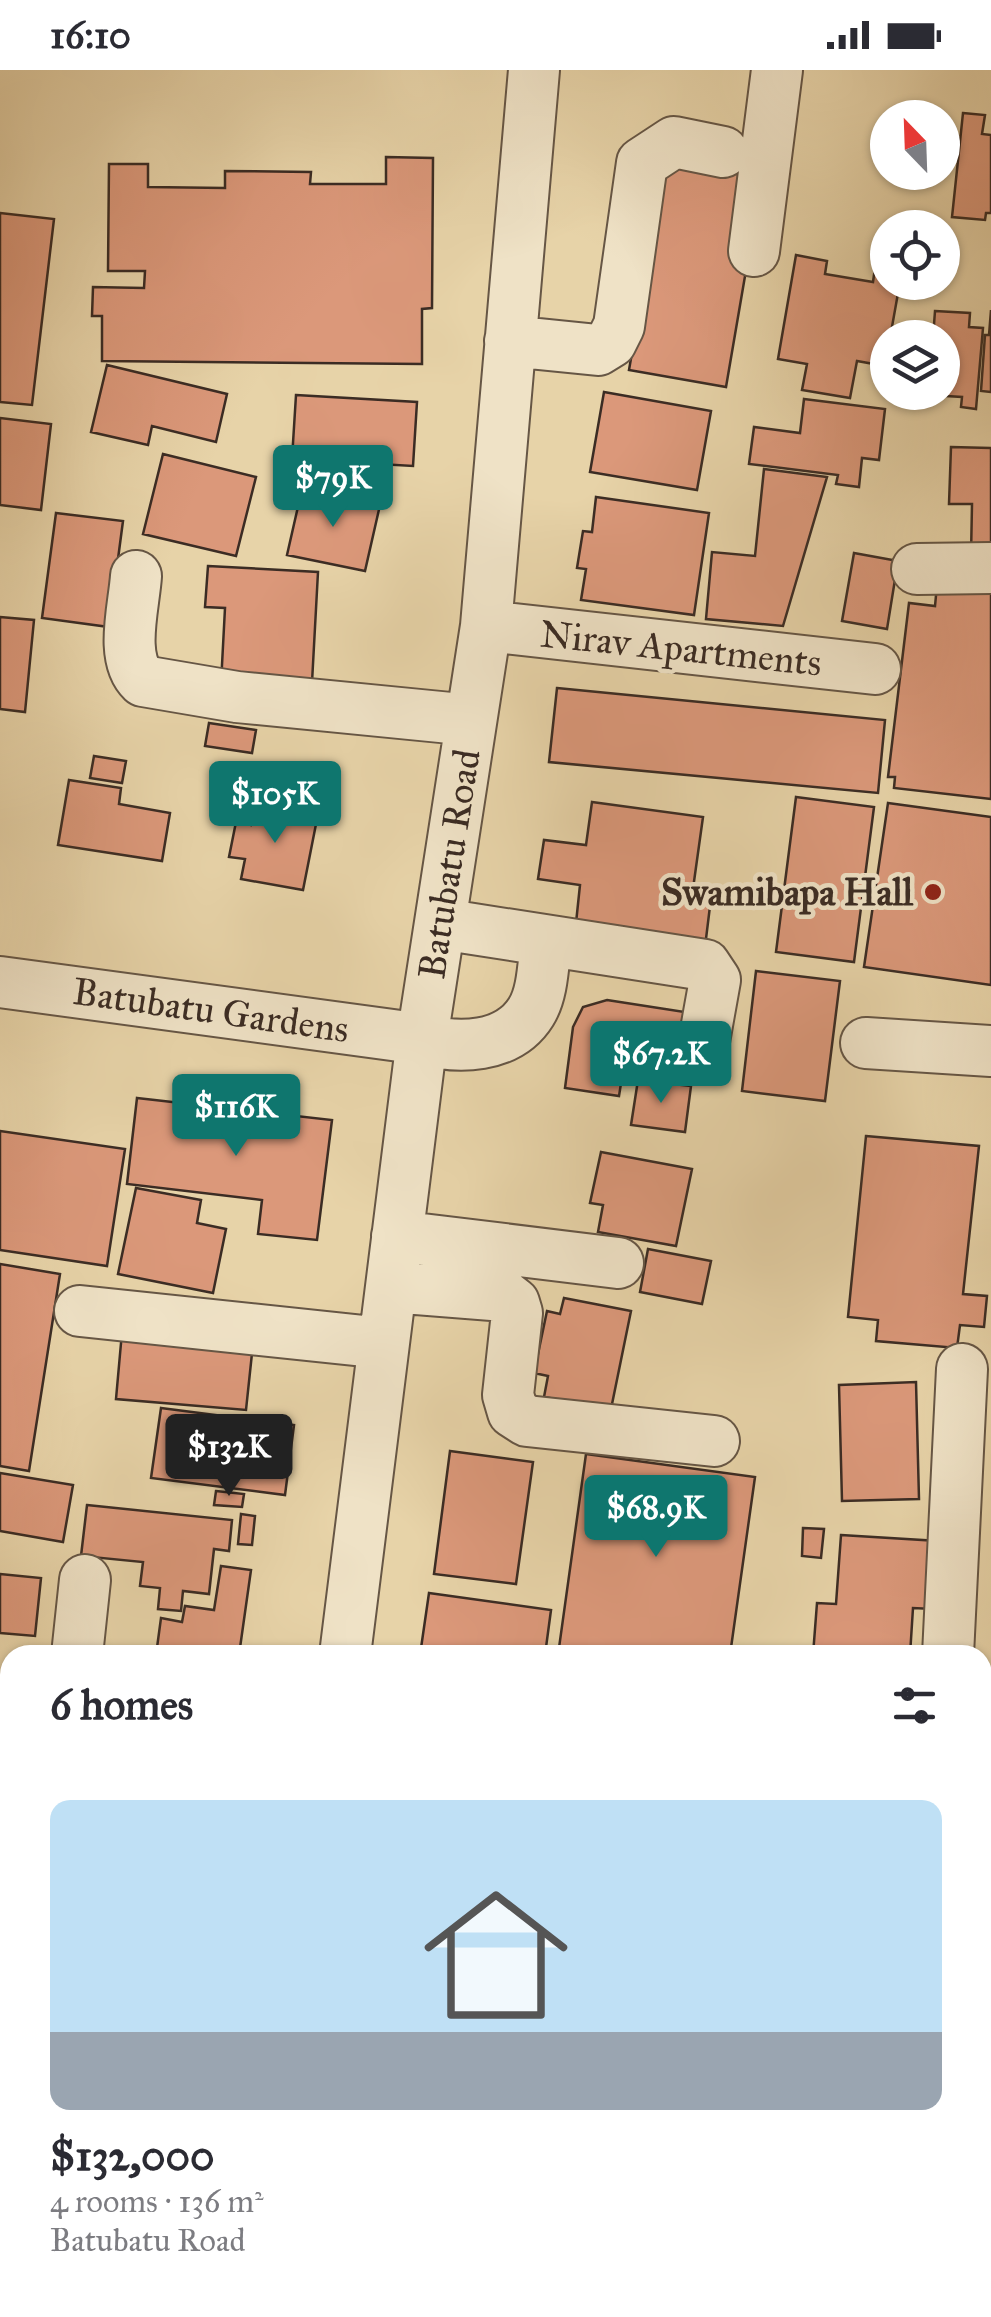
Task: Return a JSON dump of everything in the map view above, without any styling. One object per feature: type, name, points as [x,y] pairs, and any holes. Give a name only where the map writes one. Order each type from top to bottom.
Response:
[{"type":"street","name":"Batubatu Road","points":[[345,1645],[422,1039],[486,626],[534,70]]},
{"type":"street","points":[[754,251],[777,70]]},
{"type":"street","points":[[510,340],[598,350],[611,342],[619,326],[642,163],[674,142],[723,152]]},
{"type":"street","points":[[917,569],[991,568]]},
{"type":"street","points":[[136,576],[130,659],[134,673],[143,681],[237,697],[472,720]]},
{"type":"street","name":"Nirav Apartments","points":[[486,626],[875,669]]},
{"type":"street","points":[[441,924],[705,965],[715,980],[701,1058]]},
{"type":"street","name":"Batubatu Gardens","points":[[0,982],[422,1039],[448,1046],[477,1045],[506,1034],[531,1014],[540,987],[546,942]]},
{"type":"street","points":[[866,1044],[991,1051]]},
{"type":"street","points":[[396,1236],[618,1263]]},
{"type":"street","points":[[390,1287],[506,1296],[514,1303],[508,1395],[513,1412],[527,1420],[714,1441]]},
{"type":"street","points":[[80,1311],[384,1343]]},
{"type":"street","points":[[948,1645],[962,1368]]},
{"type":"street","points":[[78,1645],[85,1580]]},
{"type":"building","points":[[963,113],[985,115],[982,134],[991,135],[991,213],[986,213],[985,220],[960,218],[960,210],[953,210],[955,190],[960,190]]},
{"type":"building","points":[[386,157],[433,158],[432,308],[422,309],[422,364],[102,361],[102,316],[92,316],[93,287],[144,288],[145,271],[108,271],[109,164],[148,164],[148,187],[225,188],[225,171],[311,172],[310,184],[386,184]]},
{"type":"building","points":[[665,161],[762,177],[726,387],[629,370]]},
{"type":"building","points":[[0,213],[54,219],[32,405],[0,402]]},
{"type":"building","points":[[796,255],[827,261],[825,274],[870,282],[870,300],[897,300],[893,320],[870,320],[870,363],[857,361],[850,398],[802,390],[807,364],[778,359]]},
{"type":"building","points":[[991,310],[991,392],[981,391]]},
{"type":"building","points":[[935,311],[970,313],[969,327],[983,328],[976,409],[961,407],[960,320],[934,320]]},
{"type":"building","points":[[107,365],[227,394],[216,442],[152,426],[148,445],[91,432]]},
{"type":"building","points":[[604,392],[711,411],[697,490],[590,472]]},
{"type":"building","points":[[296,395],[417,402],[413,466],[292,459]]},
{"type":"building","points":[[804,399],[885,410],[879,460],[862,458],[859,487],[836,484],[838,475],[749,464],[754,427],[800,433]]},
{"type":"building","points":[[0,418],[51,424],[41,510],[0,505]]},
{"type":"building","points":[[951,447],[991,448],[991,556],[971,556],[972,504],[949,504]]},
{"type":"building","points":[[163,454],[256,477],[236,556],[143,534]]},
{"type":"building","points":[[764,469],[827,477],[783,626],[706,619],[712,552],[755,556]]},
{"type":"building","points":[[302,489],[380,505],[365,571],[287,555]]},
{"type":"building","points":[[596,497],[709,513],[694,615],[581,600],[586,569],[577,568],[583,531],[592,532]]},
{"type":"building","points":[[56,513],[123,521],[109,627],[42,618]]},
{"type":"building","points":[[854,553],[898,561],[887,629],[842,621]]},
{"type":"building","points":[[208,566],[318,572],[311,701],[221,684],[225,608],[205,607]]},
{"type":"building","points":[[937,585],[991,591],[991,799],[894,788],[895,777],[888,777],[909,603],[935,606]]},
{"type":"building","points":[[0,617],[34,620],[25,712],[0,709]]},
{"type":"building","points":[[557,688],[885,720],[878,793],[549,762]]},
{"type":"building","points":[[209,723],[256,730],[252,753],[205,746]]},
{"type":"building","points":[[94,756],[126,761],[122,783],[90,778]]},
{"type":"building","points":[[69,780],[121,788],[119,804],[170,813],[162,861],[58,845]]},
{"type":"building","points":[[796,797],[874,807],[854,962],[776,952]]},
{"type":"building","points":[[592,802],[703,817],[692,896],[711,898],[705,947],[576,923],[580,885],[538,879],[544,840],[586,845]]},
{"type":"building","points":[[255,803],[318,814],[303,890],[241,879],[245,859],[229,857],[236,822],[251,825]]},
{"type":"building","name":"Swamibapa Hall","points":[[888,803],[991,817],[991,985],[864,967]]},
{"type":"building","points":[[756,971],[840,981],[825,1101],[742,1091]]},
{"type":"building","points":[[607,1000],[691,1013],[684,1061],[626,1052],[619,1096],[565,1088],[573,1027],[583,1007]]},
{"type":"building","points":[[638,1080],[691,1086],[685,1132],[631,1125]]},
{"type":"building","points":[[137,1098],[332,1120],[317,1240],[258,1234],[262,1200],[127,1184]]},
{"type":"building","points":[[0,1131],[125,1149],[107,1266],[0,1250]]},
{"type":"building","points":[[866,1136],[979,1146],[963,1294],[987,1296],[984,1327],[960,1325],[957,1348],[876,1341],[878,1320],[848,1317]]},
{"type":"building","points":[[601,1152],[692,1169],[676,1246],[598,1232],[603,1205],[590,1203]]},
{"type":"building","points":[[136,1188],[201,1200],[197,1223],[226,1229],[213,1293],[118,1274]]},
{"type":"building","points":[[648,1249],[711,1261],[702,1304],[640,1292]]},
{"type":"building","points":[[0,1264],[60,1274],[29,1471],[0,1466]]},
{"type":"building","points":[[564,1298],[631,1311],[611,1409],[544,1397],[548,1376],[534,1373],[547,1311],[560,1314]]},
{"type":"building","points":[[122,1332],[253,1344],[246,1410],[116,1399]]},
{"type":"building","points":[[916,1382],[919,1499],[842,1501],[839,1385]]},
{"type":"building","points":[[161,1408],[294,1425],[285,1495],[151,1478]]},
{"type":"building","points":[[450,1451],[533,1462],[516,1584],[434,1574]]},
{"type":"building","points":[[586,1454],[755,1477],[731,1645],[559,1645]]},
{"type":"building","points":[[0,1473],[73,1485],[63,1542],[0,1531]]},
{"type":"building","points":[[216,1491],[244,1494],[242,1507],[214,1505]]},
{"type":"building","points":[[87,1505],[232,1520],[229,1551],[214,1549],[209,1594],[183,1591],[181,1611],[158,1609],[160,1588],[140,1586],[143,1562],[81,1556]]},
{"type":"building","points":[[241,1514],[255,1516],[252,1545],[238,1544]]},
{"type":"building","points":[[803,1528],[824,1529],[821,1558],[802,1556]]},
{"type":"building","points":[[841,1535],[938,1541],[933,1609],[913,1608],[911,1645],[814,1645],[817,1603],[836,1604]]},
{"type":"building","points":[[221,1566],[251,1570],[240,1645],[157,1645],[161,1618],[182,1622],[185,1606],[214,1610]]},
{"type":"building","points":[[0,1574],[41,1578],[35,1636],[0,1633]]},
{"type":"building","points":[[429,1593],[551,1610],[546,1645],[421,1645]]},
{"type":"place","name":"Swamibapa Hall","points":[[933,892]]}]
